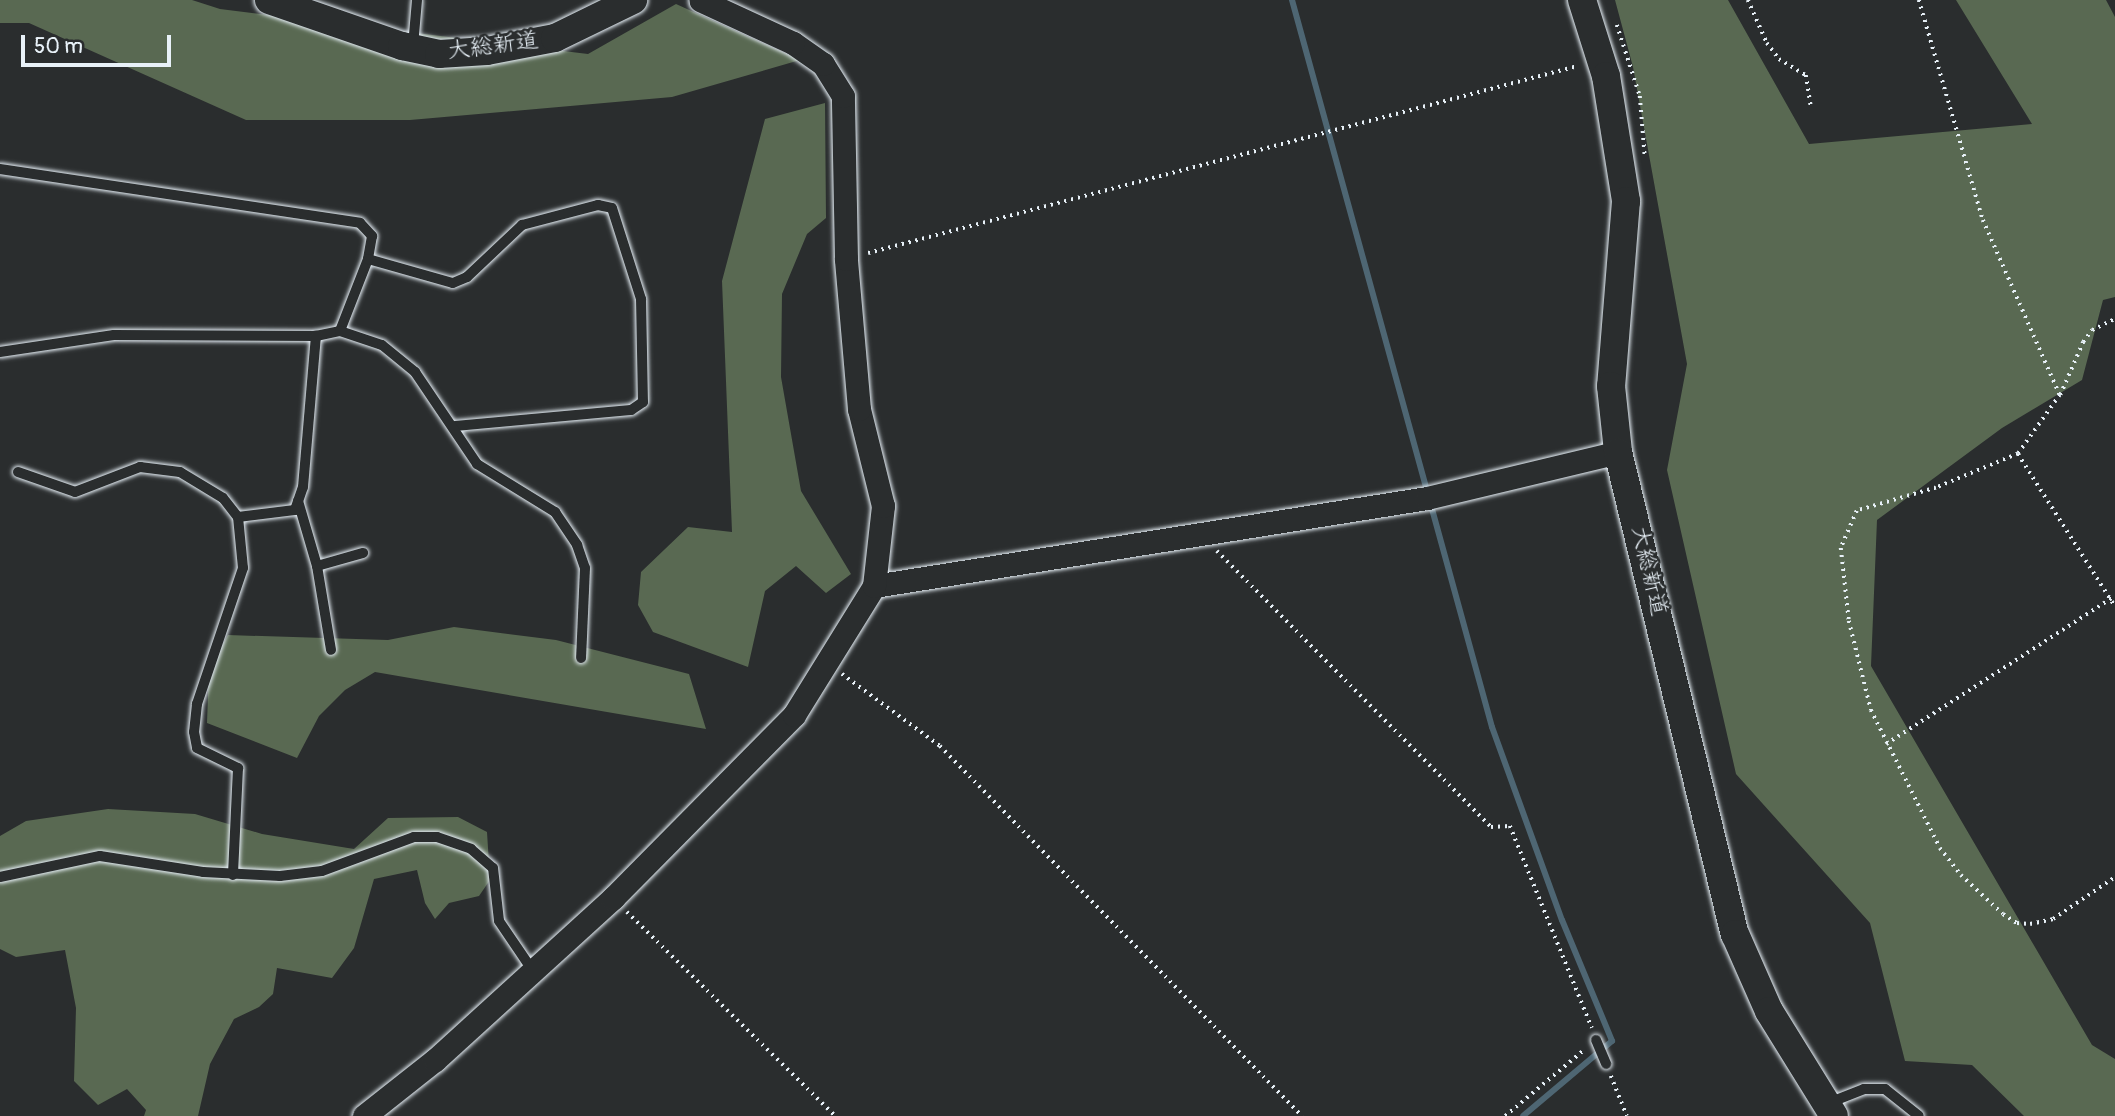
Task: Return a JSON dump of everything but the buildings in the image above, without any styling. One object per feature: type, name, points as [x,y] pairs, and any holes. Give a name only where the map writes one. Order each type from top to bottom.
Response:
[{"type":"street","name":"大総新道","points":[[269,0],[412,49],[439,54],[487,51],[555,38],[633,0]]},
{"type":"street","points":[[363,1116],[435,1060],[613,898],[794,715],[874,586],[883,506],[859,409],[846,259],[843,96],[823,64],[793,43],[700,0]]},
{"type":"street","name":"大総新道","points":[[1582,0],[1601,60],[1626,201],[1611,386],[1618,452],[1735,934],[1769,1011],[1830,1110]]},
{"type":"street","points":[[874,586],[1202,536],[1427,498],[1618,452]]},
{"type":"lane","points":[[412,49],[417,0]]},
{"type":"lane","points":[[0,169],[360,223],[372,236],[368,259],[341,331]]},
{"type":"lane","points":[[368,259],[453,283],[467,276],[522,225],[598,205],[612,208],[641,299],[643,402],[631,410],[455,426]]},
{"type":"lane","points":[[0,352],[114,335],[316,336],[341,331],[382,345],[415,372],[455,426],[477,464],[555,512],[577,545],[585,568],[581,658]]},
{"type":"lane","points":[[238,517],[295,510],[316,336]]},
{"type":"lane","points":[[18,472],[75,492],[140,467],[180,472],[223,498],[238,517],[243,568],[197,704],[194,732],[197,748],[238,768],[233,875]]},
{"type":"lane","points":[[298,501],[317,566],[331,650]]},
{"type":"lane","points":[[317,566],[363,553]]},
{"type":"lane","points":[[0,877],[100,856],[233,875],[322,871],[414,837],[437,838],[471,849],[493,867],[499,922],[533,971]]},
{"type":"lane","points":[[1597,1041],[1606,1064]]},
{"type":"lane","points":[[1830,1110],[1864,1089],[1885,1089],[1919,1116]]},
{"type":"path","points":[[1748,0],[1767,43],[1779,59],[1795,64],[1806,75],[1811,108]]},
{"type":"path","points":[[1919,0],[1983,220],[2060,396]]},
{"type":"path","points":[[1616,22],[1640,96],[1644,167]]},
{"type":"path","points":[[846,259],[1601,60]]},
{"type":"path","points":[[2115,319],[2092,330],[2083,342],[2060,396],[2018,454],[1936,488],[1866,506],[1849,521],[1841,548],[1843,589],[1871,710],[1940,848],[1961,875],[2017,923],[2053,919],[2115,877]]},
{"type":"path","points":[[2018,454],[2115,606]]},
{"type":"path","points":[[1202,536],[1491,827],[1510,827],[1597,1041],[1505,1116]]},
{"type":"path","points":[[1886,744],[2115,596]]},
{"type":"path","points":[[827,663],[940,746],[1302,1116]]},
{"type":"path","points":[[613,898],[835,1116]]},
{"type":"path","points":[[1606,1064],[1628,1116]]},
{"type":"green space","points":[[0,0],[192,0],[220,9],[588,54],[676,4],[800,60],[672,97],[410,120],[246,120],[29,23],[0,23]]},
{"type":"green space","points":[[1615,0],[1728,0],[1809,144],[2032,124],[1956,0],[2106,0],[2115,17],[2115,297],[2103,300],[2082,380],[2002,428],[1877,520],[1871,666],[2092,1045],[2115,1059],[2115,1116],[2024,1116],[1972,1065],[1905,1061],[1870,923],[1736,774],[1667,470],[1687,364],[1633,67]]},
{"type":"green space","points":[[825,103],[826,218],[807,234],[782,294],[781,377],[801,491],[851,574],[826,593],[796,566],[765,591],[748,667],[653,632],[638,605],[641,572],[688,527],[732,532],[722,281],[765,119]]},
{"type":"green space","points":[[454,627],[556,640],[689,674],[706,729],[375,672],[345,690],[319,716],[297,758],[207,723],[209,669],[228,635],[388,640]]},
{"type":"green space","points":[[108,809],[195,814],[262,834],[354,849],[388,818],[458,817],[487,832],[490,880],[479,896],[449,903],[435,919],[425,903],[417,870],[374,879],[354,948],[332,978],[277,968],[273,994],[259,1007],[234,1019],[210,1064],[198,1116],[144,1116],[146,1110],[127,1089],[98,1105],[74,1081],[76,1008],[65,950],[16,957],[0,949],[0,836],[26,821]]},
{"type":"waterway","points":[[1292,0],[1492,727],[1562,920],[1612,1041],[1523,1116]]}]
